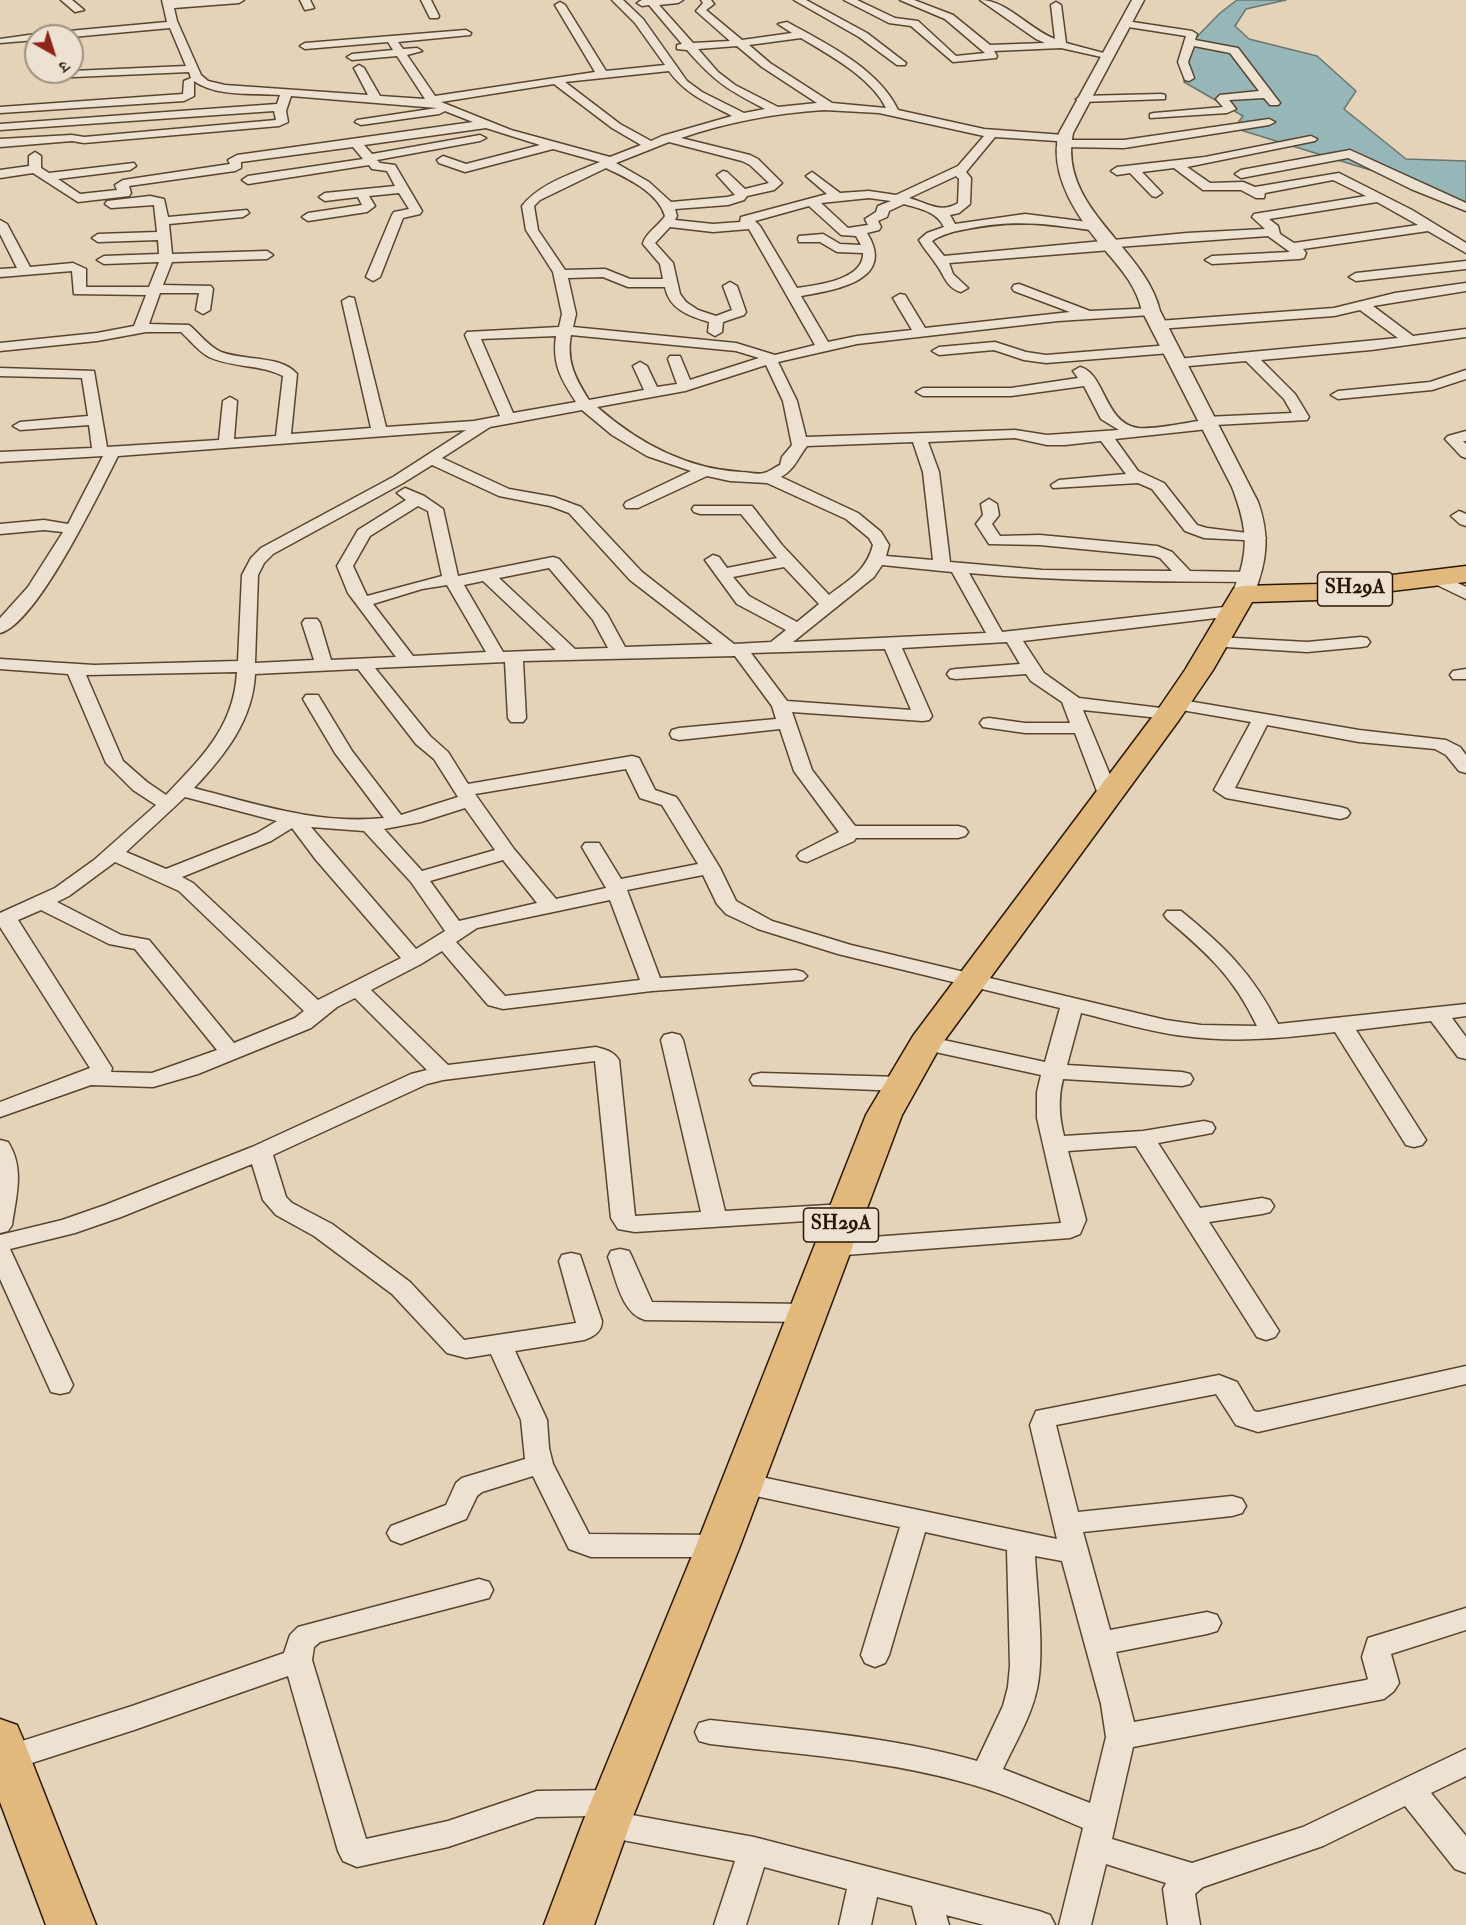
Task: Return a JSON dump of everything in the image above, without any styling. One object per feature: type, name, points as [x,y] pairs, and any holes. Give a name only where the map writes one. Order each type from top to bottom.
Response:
[{"type":"main road","name":"SH29A","points":[[569,1925],[610,1814],[718,1546],[884,1115],[925,1043],[1172,709],[1236,606],[1318,592],[1466,574]]},
{"type":"main road","points":[[4,1748],[71,1925]]},
{"type":"street","points":[[66,0],[79,10]]},
{"type":"street","points":[[0,110],[184,98],[188,96],[193,77],[173,25],[167,2],[239,0]]},
{"type":"street","points":[[426,0],[434,16]]},
{"type":"street","points":[[620,2],[678,0]]},
{"type":"street","points":[[706,0],[709,4],[701,11],[771,69],[830,107]]},
{"type":"street","points":[[799,0],[863,35],[901,63]]},
{"type":"street","points":[[849,0],[894,21],[914,23],[954,59],[992,56],[987,48],[951,18],[905,0]]},
{"type":"street","points":[[985,0],[998,6],[1035,34],[1061,45],[1106,55]]},
{"type":"street","points":[[1138,0],[1082,99],[1064,138],[1062,160],[1068,176],[1096,227],[1142,285],[1155,318],[1251,508],[1258,538],[1236,606]]},
{"type":"street","points":[[620,2],[660,49],[683,83],[690,89],[742,116]]},
{"type":"street","points":[[651,2],[689,47],[723,81],[778,111]]},
{"type":"street","points":[[560,5],[602,74]]},
{"type":"street","points":[[1056,5],[1061,45]]},
{"type":"street","points":[[783,24],[802,34],[875,85],[890,103],[893,111]]},
{"type":"street","points":[[1126,24],[1193,35],[1184,62],[1189,78]]},
{"type":"street","points":[[84,33],[173,25]]},
{"type":"street","points":[[305,46],[466,33]]},
{"type":"street","points":[[449,34],[453,46]]},
{"type":"street","points":[[660,49],[740,43],[802,34]]},
{"type":"street","points":[[814,42],[863,35]]},
{"type":"street","points":[[391,39],[428,97],[507,132],[608,162],[669,206],[671,216],[668,223],[649,242],[668,266],[673,295],[681,305],[693,313],[716,320],[739,314],[730,286]]},
{"type":"street","points":[[3,47],[24,41]]},
{"type":"street","points":[[1191,42],[1234,50],[1275,104]]},
{"type":"street","points":[[987,48],[1061,45]]},
{"type":"street","points":[[352,57],[434,49]]},
{"type":"street","points":[[84,75],[193,77],[225,88],[375,97],[428,97],[673,67]]},
{"type":"street","points":[[359,68],[375,97]]},
{"type":"street","points":[[428,97],[545,74]]},
{"type":"street","points":[[165,82],[193,77]]},
{"type":"street","points":[[557,81],[616,126],[650,144]]},
{"type":"street","points":[[0,143],[72,138],[84,140],[279,123],[282,122],[281,106],[286,93]]},
{"type":"street","points":[[1082,99],[1158,93],[1178,118]]},
{"type":"street","points":[[1144,127],[1178,118],[1230,109],[1222,99],[1224,96],[1267,94]]},
{"type":"street","points":[[0,127],[109,121],[281,106]]},
{"type":"street","points":[[773,649],[868,573],[877,560],[881,545],[867,526],[831,505],[782,482],[767,478],[725,475],[672,461],[632,443],[584,404],[563,365],[561,351],[569,314],[561,274],[532,230],[528,206],[536,197],[551,188],[665,138],[709,123],[778,111],[863,107],[893,111],[992,133],[1064,138],[1117,145],[1269,122]]},
{"type":"street","points":[[361,122],[451,109]]},
{"type":"street","points":[[1154,116],[1178,118],[1224,116]]},
{"type":"street","points":[[0,174],[35,169],[68,189],[76,198],[102,196],[126,193],[121,185],[124,183],[235,167],[236,159],[486,124]]},
{"type":"street","points":[[248,180],[369,160],[507,132]]},
{"type":"street","points":[[1064,138],[1120,132]]},
{"type":"street","points":[[811,201],[831,217],[843,231],[875,227],[871,219],[883,214],[883,209],[958,171],[992,133]]},
{"type":"street","points":[[665,138],[746,158],[754,162],[776,183],[770,187],[742,193],[737,199],[728,201],[669,206]]},
{"type":"street","points":[[1117,171],[1179,165],[1260,151],[1311,139]]},
{"type":"street","points":[[1146,141],[1208,188],[1243,186],[1288,213]]},
{"type":"street","points":[[356,144],[376,167],[391,168],[416,212],[373,214],[367,208],[369,206],[361,193]]},
{"type":"street","points":[[443,160],[465,168],[554,145]]},
{"type":"street","points":[[1241,174],[1350,154],[1415,186],[1466,207]]},
{"type":"street","points":[[35,156],[35,169]]},
{"type":"street","points":[[48,177],[130,166]]},
{"type":"street","points":[[1134,170],[1156,193]]},
{"type":"street","points":[[824,348],[753,225],[745,220],[811,201],[879,195],[942,214],[964,204],[965,178],[958,171]]},
{"type":"street","points":[[723,175],[742,193]]},
{"type":"street","points":[[812,176],[838,197]]},
{"type":"street","points":[[1254,191],[1333,176],[1377,196],[1463,245]]},
{"type":"street","points":[[1212,260],[1300,255],[1274,235],[1273,230],[1258,218],[1377,196],[1415,186]]},
{"type":"street","points":[[325,197],[403,189]]},
{"type":"street","points":[[75,208],[155,200],[160,202],[166,257],[140,329]]},
{"type":"street","points":[[941,260],[1163,238],[1273,230],[1395,206]]},
{"type":"street","points":[[308,218],[367,208]]},
{"type":"street","points":[[162,221],[243,213]]},
{"type":"street","points":[[942,214],[951,229]]},
{"type":"street","points":[[373,277],[389,215]]},
{"type":"street","points":[[961,288],[947,274],[941,260],[925,240],[929,235],[951,229],[1022,218],[1096,227]]},
{"type":"street","points":[[668,223],[713,228],[753,225]]},
{"type":"street","points":[[1,224],[11,246],[24,264],[24,271]]},
{"type":"street","points":[[1290,247],[1428,227]]},
{"type":"street","points":[[793,293],[825,287],[861,272],[868,264],[868,249],[859,230]]},
{"type":"street","points":[[98,238],[164,236]]},
{"type":"street","points":[[804,239],[823,238],[837,248],[868,249]]},
{"type":"street","points":[[104,260],[267,255]]},
{"type":"street","points":[[1356,277],[1466,265]]},
{"type":"street","points":[[0,273],[76,267],[79,270],[79,291],[206,289],[203,310]]},
{"type":"street","points":[[561,274],[605,273],[628,283],[670,283]]},
{"type":"street","points":[[0,457],[106,452],[449,428],[685,387],[772,360],[875,337],[1088,314],[1155,318],[1325,314],[1410,294],[1466,287]]},
{"type":"street","points":[[1019,288],[1088,314]]},
{"type":"street","points":[[900,298],[921,333]]},
{"type":"street","points":[[349,301],[380,433]]},
{"type":"street","points":[[1363,305],[1412,341]]},
{"type":"street","points":[[715,345],[716,320]]},
{"type":"street","points":[[0,372],[56,358],[140,329],[184,328],[201,345],[218,356],[279,368],[290,374],[283,440]]},
{"type":"street","points":[[508,418],[472,334],[565,330],[751,350],[772,360],[787,393],[800,442],[799,448],[790,457],[787,467],[767,478]]},
{"type":"street","points":[[939,351],[995,346],[1032,358],[1249,356],[1412,341],[1466,333]]},
{"type":"street","points":[[0,347],[56,358],[91,375],[96,420],[106,452],[72,530],[21,608],[0,628]]},
{"type":"street","points":[[800,442],[1016,434],[1047,440],[1137,434],[1207,423],[1302,417],[1294,401],[1249,356]]},
{"type":"street","points":[[1068,357],[1089,381],[1107,417],[1137,434]]},
{"type":"street","points":[[675,359],[685,387]]},
{"type":"street","points":[[640,366],[652,392]]},
{"type":"street","points":[[1338,395],[1432,386],[1466,374]]},
{"type":"street","points":[[923,392],[1011,392],[1089,381]]},
{"type":"street","points":[[226,444],[230,402]]},
{"type":"street","points":[[20,426],[96,420]]},
{"type":"street","points":[[0,1110],[100,1072],[100,1064],[3,920],[62,892],[112,854],[168,804],[205,765],[237,719],[245,693],[250,575],[257,561],[267,551],[290,536],[388,485],[488,422]]},
{"type":"street","points":[[1466,436],[1453,439],[1466,453]]},
{"type":"street","points":[[1106,437],[1133,474],[1158,486],[1186,525],[1194,530],[1258,538]]},
{"type":"street","points":[[919,439],[932,480],[950,568],[1004,638],[1041,681],[1067,695],[1108,794]]},
{"type":"street","points":[[431,459],[505,493],[554,502],[575,510],[636,576],[736,650],[784,714],[804,771],[849,832]]},
{"type":"street","points":[[632,505],[705,471]]},
{"type":"street","points":[[1059,485],[1138,478]]},
{"type":"street","points":[[388,485],[433,507],[437,513],[443,554],[452,581],[506,657],[517,718]]},
{"type":"street","points":[[408,661],[363,602],[346,572],[346,562],[364,533],[418,499]]},
{"type":"street","points":[[989,504],[991,515],[984,524],[995,541],[1040,540],[1157,551],[1166,555],[1187,578],[1307,647],[1361,642]]},
{"type":"street","points":[[700,509],[746,510],[788,561],[829,605]]},
{"type":"street","points":[[0,529],[36,525],[72,530]]},
{"type":"street","points":[[877,560],[1042,575],[1187,578]]},
{"type":"street","points":[[788,561],[718,567],[743,600],[798,630]]},
{"type":"street","points":[[363,602],[419,585],[487,575],[549,562],[555,564],[601,618],[620,654]]},
{"type":"street","points":[[487,575],[514,604],[549,632],[571,655]]},
{"type":"street","points":[[1437,579],[1466,594]]},
{"type":"street","points":[[0,664],[75,669],[324,666],[506,657],[891,644],[1004,638],[1236,606]]},
{"type":"street","points":[[311,623],[324,666]]},
{"type":"street","points":[[679,734],[784,714],[923,716],[891,644]]},
{"type":"street","points":[[362,663],[423,740],[441,756],[507,853],[551,906]]},
{"type":"street","points":[[956,674],[1031,668]]},
{"type":"street","points":[[75,669],[115,763],[140,786],[168,804]]},
{"type":"street","points":[[312,699],[344,753],[396,821]]},
{"type":"street","points":[[1072,703],[1172,709],[1261,720],[1391,741],[1439,744],[1453,751],[1466,767]]},
{"type":"street","points":[[1261,720],[1224,790],[1233,794],[1340,813]]},
{"type":"street","points":[[989,723],[1025,728],[1082,728]]},
{"type":"street","points":[[181,790],[294,820],[370,825],[396,821],[467,795],[632,762],[647,795],[669,801],[710,868],[727,904],[733,910],[765,925],[845,950],[1193,1032],[1220,1034],[1271,1032],[1342,1026],[1466,1010]]},
{"type":"street","points":[[165,876],[255,841],[294,820]]},
{"type":"street","points":[[294,820],[414,960]]},
{"type":"street","points":[[370,825],[418,878],[450,937],[496,1000],[502,1003],[652,985],[796,976]]},
{"type":"street","points":[[849,832],[958,832]]},
{"type":"street","points":[[807,856],[847,837],[849,832]]},
{"type":"street","points":[[592,847],[616,889],[652,985]]},
{"type":"street","points":[[418,878],[507,853]]},
{"type":"street","points":[[112,854],[178,881],[198,896],[318,1012]]},
{"type":"street","points":[[89,1078],[153,1080],[231,1053],[291,1028],[318,1012],[329,1002],[414,960],[466,925],[477,921],[710,868]]},
{"type":"street","points":[[42,902],[116,940],[142,944],[231,1053]]},
{"type":"street","points":[[1174,915],[1222,956],[1237,972],[1251,993],[1271,1032]]},
{"type":"street","points":[[357,988],[443,1073]]},
{"type":"street","points":[[832,1248],[1067,1230],[1074,1225],[1047,1106],[1053,1071],[1072,1005]]},
{"type":"street","points":[[1437,1014],[1466,1052]]},
{"type":"street","points":[[1342,1026],[1414,1140]]},
{"type":"street","points":[[672,1040],[715,1219]]},
{"type":"street","points":[[925,1043],[1053,1071],[1182,1079]]},
{"type":"street","points":[[0,1243],[93,1219],[260,1152],[410,1083],[443,1073],[596,1054],[608,1060],[624,1221],[635,1224],[845,1212]]},
{"type":"street","points":[[761,1080],[901,1083]]},
{"type":"street","points":[[1054,1144],[1143,1138],[1204,1128]]},
{"type":"street","points":[[1143,1138],[1266,1331]]},
{"type":"street","points":[[0,1147],[8,1176],[0,1222]]},
{"type":"street","points":[[260,1152],[277,1203],[323,1230],[401,1288],[452,1345],[466,1349],[579,1332],[587,1328],[589,1321],[571,1261]]},
{"type":"street","points":[[1193,1217],[1262,1206]]},
{"type":"street","points":[[0,1252],[60,1385]]},
{"type":"street","points":[[620,1257],[637,1302],[645,1311],[807,1313]]},
{"type":"street","points":[[499,1344],[534,1420],[536,1448],[540,1464],[576,1536],[582,1543],[598,1546],[718,1546]]},
{"type":"street","points":[[1075,1925],[1121,1737],[1116,1704],[1074,1553],[1043,1425],[1047,1417],[1219,1384],[1228,1389],[1245,1418],[1258,1422],[1466,1376]]},
{"type":"street","points":[[401,1533],[456,1512],[461,1506],[465,1490],[472,1485],[540,1464]]},
{"type":"street","points":[[742,1483],[1074,1553]]},
{"type":"street","points":[[1068,1523],[1232,1506]]},
{"type":"street","points":[[875,1654],[915,1521]]},
{"type":"street","points":[[985,1776],[1018,1706],[1023,1687],[1025,1666],[1021,1542]]},
{"type":"street","points":[[479,1590],[316,1632],[308,1635],[300,1643],[298,1659],[357,1853],[448,1834],[537,1804],[610,1814],[866,1880],[929,1910],[1039,1925]]},
{"type":"street","points":[[1121,1737],[1374,1691],[1384,1683],[1376,1657],[1378,1647],[1466,1619]]},
{"type":"street","points":[[1099,1644],[1207,1623]]},
{"type":"street","points":[[4,1748],[134,1718],[298,1659]]},
{"type":"street","points":[[710,1732],[881,1752],[939,1763],[985,1776],[1098,1835],[1192,1877]]},
{"type":"street","points":[[1184,1925],[1179,1889],[1192,1877],[1311,1837],[1466,1762]]},
{"type":"street","points":[[1410,1790],[1466,1859]]},
{"type":"street","points":[[730,1925],[754,1851]]},
{"type":"street","points":[[855,1925],[866,1880]]},
{"type":"water","points":[[1237,0],[1286,0],[1246,9],[1235,26],[1249,39],[1317,56],[1356,91],[1344,109],[1406,159],[1466,161],[1466,207],[1409,182],[1234,128],[1243,116],[1184,82],[1188,46],[1220,13]]}]
